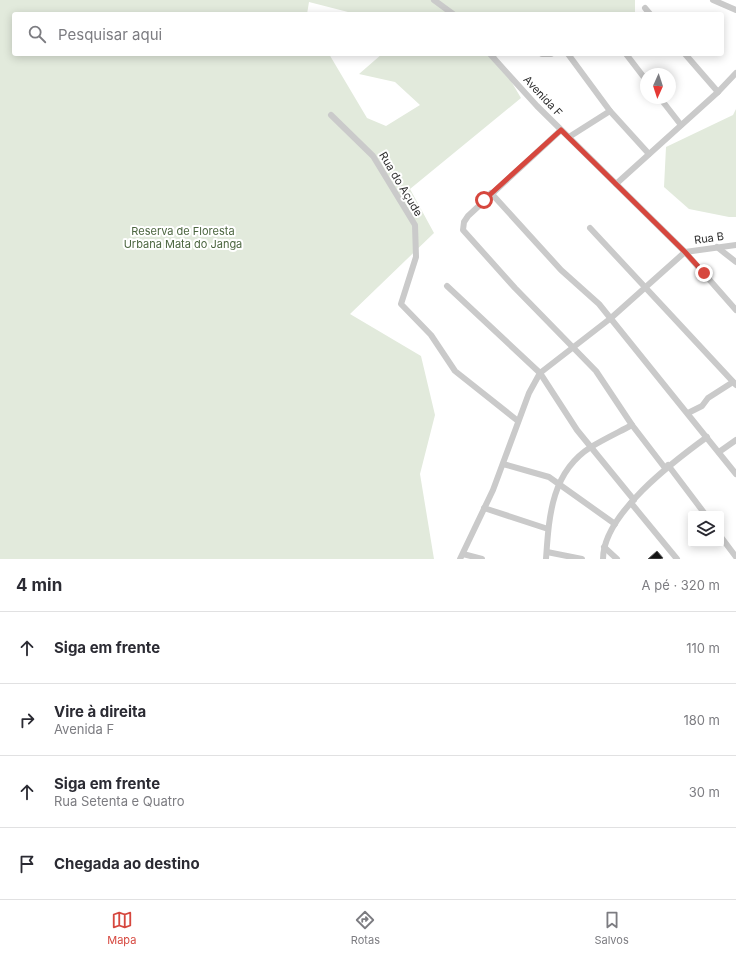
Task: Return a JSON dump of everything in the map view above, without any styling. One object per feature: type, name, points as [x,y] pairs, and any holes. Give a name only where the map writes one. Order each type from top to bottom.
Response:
[{"type":"street","points":[[434,0],[450,12]]},
{"type":"street","points":[[713,0],[736,10]]},
{"type":"street","points":[[645,8],[648,12]]},
{"type":"street","name":"Avenida F","points":[[492,56],[537,106],[685,252],[736,310]]},
{"type":"street","points":[[569,56],[610,111],[649,154]]},
{"type":"street","points":[[628,56],[640,72]]},
{"type":"street","points":[[687,56],[718,92]]},
{"type":"street","points":[[616,184],[718,92],[736,73]]},
{"type":"street","points":[[665,104],[681,124]]},
{"type":"street","points":[[569,137],[610,111]]},
{"type":"street","name":"Rua do Açude","points":[[331,115],[373,156],[415,226],[416,257],[401,304],[431,335],[455,371],[518,421]]},
{"type":"street","points":[[561,130],[491,193],[468,216],[464,222],[463,230],[515,288],[596,371],[632,425],[703,511]]},
{"type":"street","points":[[491,193],[561,270],[586,291],[611,318],[736,474]]},
{"type":"street","points":[[590,228],[734,384],[708,398],[702,406],[688,413]]},
{"type":"street","name":"Rua B","points":[[685,252],[736,244]]},
{"type":"street","points":[[727,246],[736,248]]},
{"type":"street","points":[[717,247],[736,262]]},
{"type":"street","points":[[482,559],[461,556],[503,464],[529,393],[540,373],[611,318],[685,252]]},
{"type":"street","points":[[447,286],[540,373],[560,405],[590,447],[677,559]]},
{"type":"street","points":[[546,559],[551,506],[560,483],[571,467],[590,447],[632,425]]},
{"type":"street","points":[[603,559],[604,547],[615,524],[633,502],[666,467],[707,436]]},
{"type":"street","points":[[719,452],[736,440]]},
{"type":"street","points":[[503,464],[533,471],[560,483],[615,524]]},
{"type":"street","points":[[484,508],[548,528]]},
{"type":"street","points":[[724,541],[736,557]]},
{"type":"street","points":[[604,547],[617,559]]},
{"type":"street","points":[[547,552],[582,559]]},
{"type":"green space","name":"Reserva de Floresta Urbana Mata do Janga","points":[[0,0],[635,0],[635,12],[348,12],[309,2],[307,12],[12,12],[12,56],[330,56],[367,118],[386,126],[420,105],[395,82],[359,74],[380,56],[496,56],[521,98],[410,189],[434,233],[350,314],[421,356],[435,415],[420,474],[434,559],[0,559]]},
{"type":"green space","points":[[736,109],[736,217],[689,209],[664,187],[666,147],[733,115]]},
{"type":"building","points":[[657,551],[663,558],[648,559]]},
{"type":"route","points":[[484,200],[561,130],[685,252],[704,273]]}]
